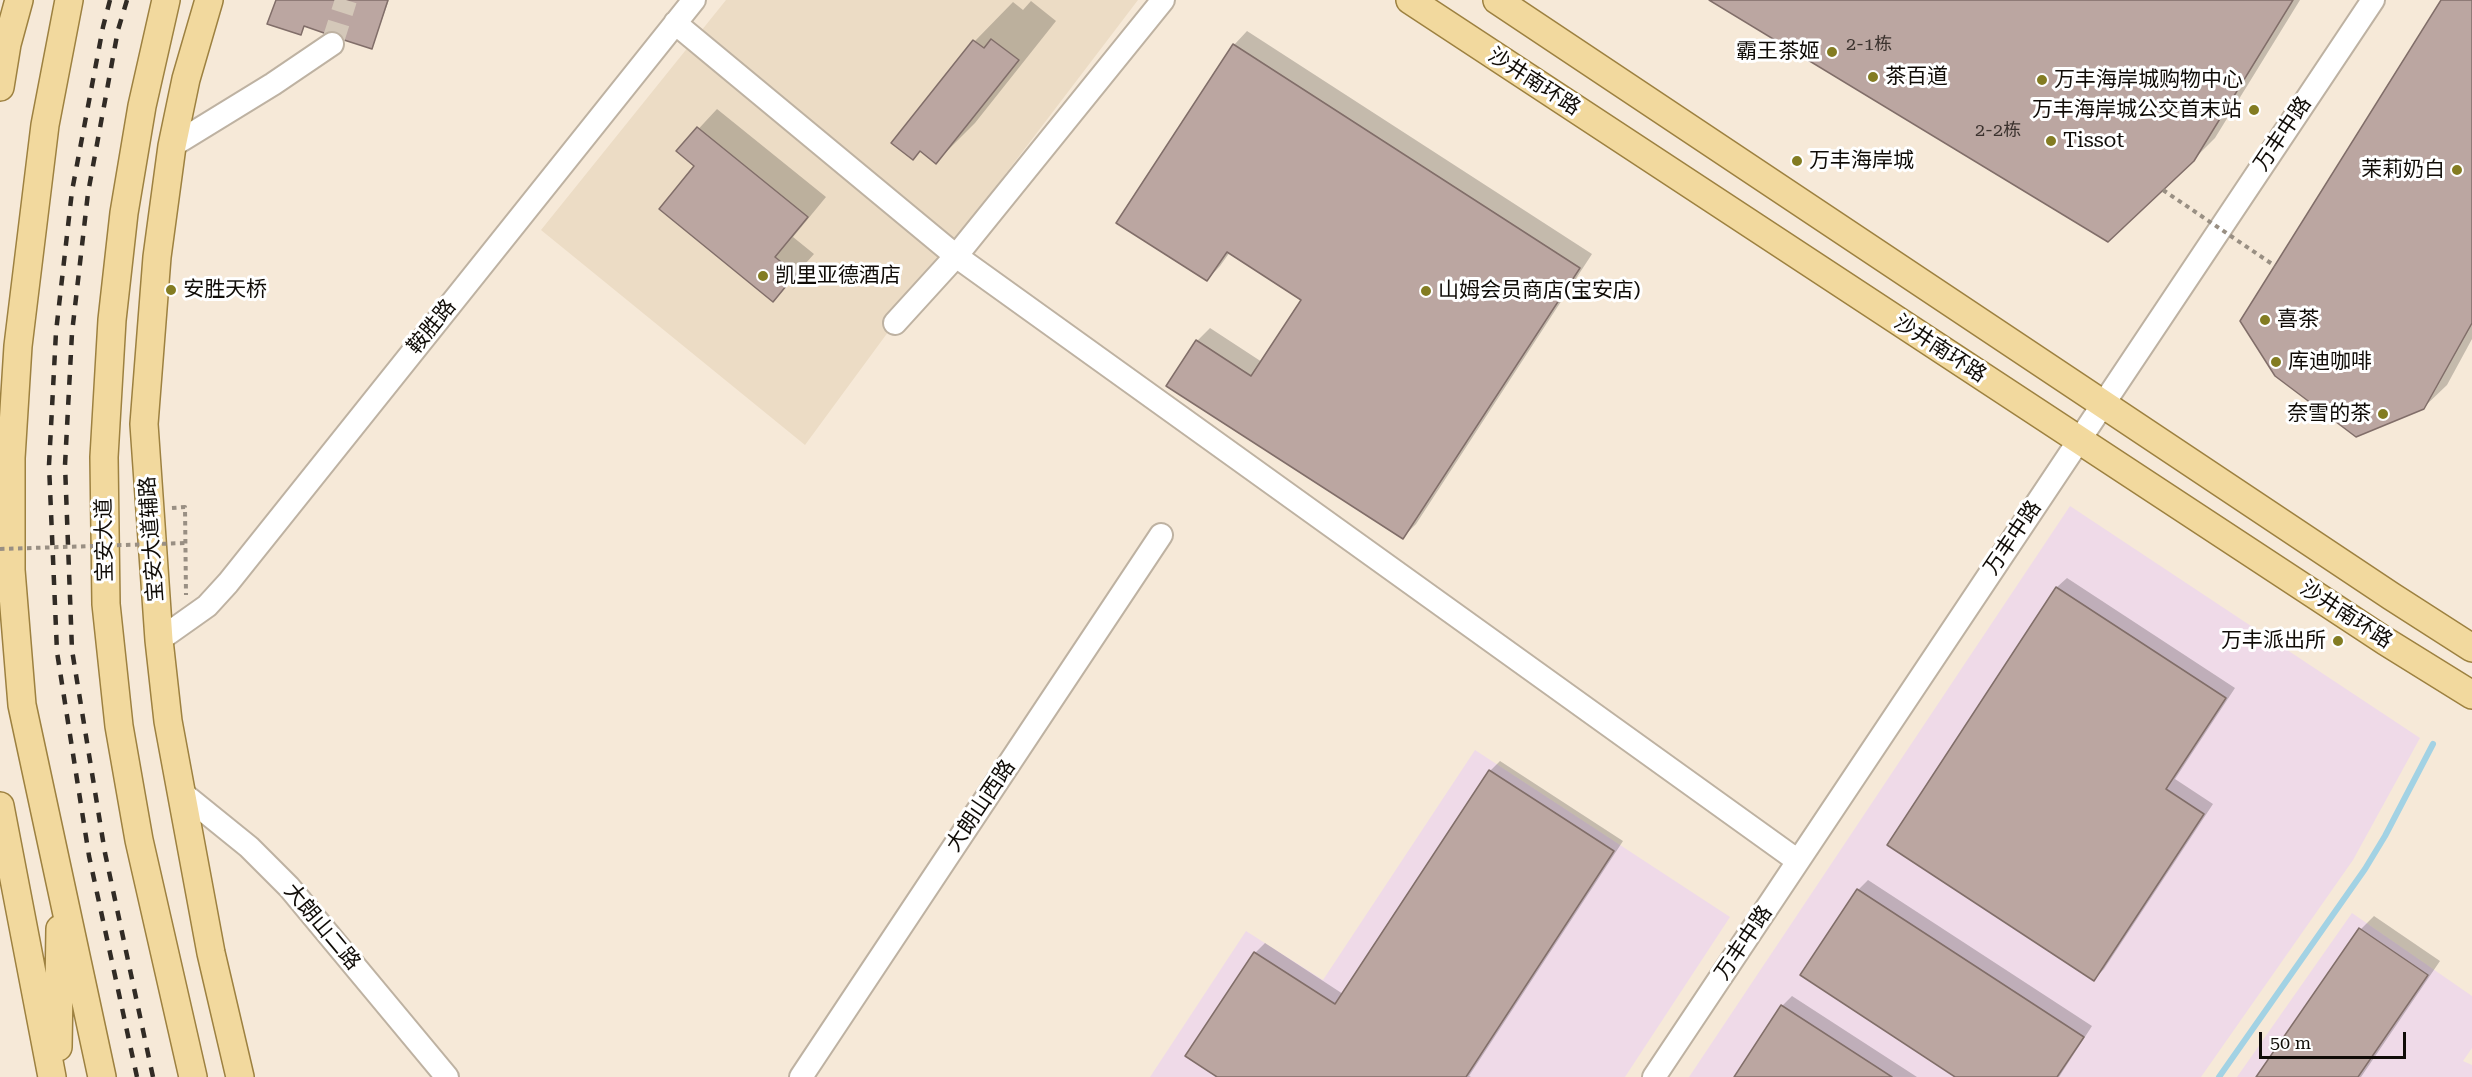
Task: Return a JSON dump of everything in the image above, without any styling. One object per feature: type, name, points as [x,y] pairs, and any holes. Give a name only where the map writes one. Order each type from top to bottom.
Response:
[{"type":"main road","points":[[0,87],[7,44],[19,0]]},
{"type":"main road","points":[[69,0],[43,136],[18,346],[11,458],[11,570],[22,705],[102,1077]]},
{"type":"main road","name":"宝安大道","points":[[166,0],[142,106],[124,213],[111,320],[104,457],[106,604],[119,726],[137,829],[193,1077]]},
{"type":"main road","name":"宝安大道辅路","points":[[209,0],[186,79],[172,146],[157,257],[144,424],[159,640],[168,721],[211,953],[240,1077]]},
{"type":"main road","name":"沙井南环路","points":[[1410,0],[2376,635],[2472,695]]},
{"type":"main road","name":"沙井南环路","points":[[1497,0],[2472,648]]},
{"type":"main road","points":[[111,320],[157,257]]},
{"type":"main road","points":[[0,806],[52,1077]]},
{"type":"main road","points":[[57,1077],[60,883]]},
{"type":"main road","points":[[184,1038],[202,1077]]},
{"type":"street","name":"鞍胜路","points":[[159,640],[207,606],[228,583],[694,0]]},
{"type":"street","points":[[895,322],[956,256],[1163,0]]},
{"type":"street","name":"万丰中路","points":[[1654,1077],[2373,0]]},
{"type":"street","points":[[675,23],[956,256],[1798,861]]},
{"type":"street","points":[[172,146],[283,78],[332,44]]},
{"type":"street","name":"大朗山西路","points":[[801,1077],[1161,535]]},
{"type":"street","name":"大朗山二路","points":[[181,792],[249,847],[289,887],[447,1077]]},
{"type":"path","points":[[2163,190],[2275,266]]},
{"type":"path","points":[[171,497],[172,508],[185,507],[186,595]]},
{"type":"path","points":[[0,549],[186,543]]},
{"type":"shaded area","name":"凯里亚德酒店","points":[[726,0],[1138,0],[969,222],[805,445],[541,230]]},
{"type":"shaded area","points":[[2070,506],[2420,738],[2353,860],[2201,1077],[1689,1077]]},
{"type":"shaded area","points":[[1475,750],[1730,917],[1625,1077],[1150,1077],[1246,931],[1323,980]]},
{"type":"shaded area","points":[[2352,913],[2472,996],[2472,1048],[2463,1061],[2472,1065],[2472,1077],[2237,1077]]},
{"type":"building","points":[[276,0],[388,0],[372,49],[344,40],[337,32],[324,33],[304,26],[301,35],[267,24]]},
{"type":"building","name":"万丰海岸城购物中心","points":[[1709,0],[2293,0],[2194,161],[2108,242]]},
{"type":"building","points":[[2441,0],[2472,0],[2472,323],[2424,409],[2356,437],[2275,376],[2240,321]]},
{"type":"building","points":[[991,39],[1019,60],[936,164],[920,151],[913,160],[891,143],[973,40],[984,48]]},
{"type":"building","name":"山姆会员商店(宝安店)","points":[[1233,44],[1580,268],[1403,539],[1166,386],[1196,340],[1251,376],[1301,300],[1227,252],[1207,281],[1116,223]]},
{"type":"building","points":[[697,127],[808,217],[775,257],[796,274],[773,302],[659,209],[694,166],[676,151]]},
{"type":"building","points":[[2056,587],[2226,698],[2166,789],[2204,814],[2094,981],[1887,845]]},
{"type":"building","points":[[1489,770],[1614,851],[1466,1077],[1217,1077],[1185,1056],[1254,952],[1335,1004]]},
{"type":"building","points":[[1857,889],[2084,1037],[2057,1077],[1955,1077],[1800,975]]},
{"type":"building","points":[[2359,928],[2428,975],[2358,1077],[2256,1077]]},
{"type":"building","points":[[1781,1005],[1892,1077],[1734,1077]]},
{"type":"waterway","points":[[2219,1077],[2365,869],[2433,744]]},
{"type":"tunnel","points":[[332,44],[346,0]]},
{"type":"railway","points":[[110,0],[72,191],[56,332],[49,465],[57,652],[89,856],[137,1077]]},
{"type":"railway","points":[[127,0],[118,30],[88,193],[72,333],[65,465],[72,650],[105,853],[153,1077]]},
{"type":"place","name":"霸王茶姬","points":[[1832,52]]},
{"type":"place","name":"茶百道","points":[[1873,77]]},
{"type":"place","name":"万丰海岸城购物中心","points":[[2042,80]]},
{"type":"place","name":"万丰海岸城公交首末站","points":[[2254,110]]},
{"type":"place","name":"Tissot","points":[[2051,141]]},
{"type":"place","name":"万丰海岸城","points":[[1797,161]]},
{"type":"place","name":"茉莉奶白","points":[[2457,170]]},
{"type":"place","name":"凯里亚德酒店","points":[[763,276]]},
{"type":"place","name":"安胜天桥","points":[[171,290]]},
{"type":"place","name":"山姆会员商店(宝安店)","points":[[1426,291]]},
{"type":"place","name":"喜茶","points":[[2265,320]]},
{"type":"place","name":"库迪咖啡","points":[[2276,362]]},
{"type":"place","name":"奈雪的茶","points":[[2383,414]]},
{"type":"place","name":"万丰派出所","points":[[2338,641]]}]
